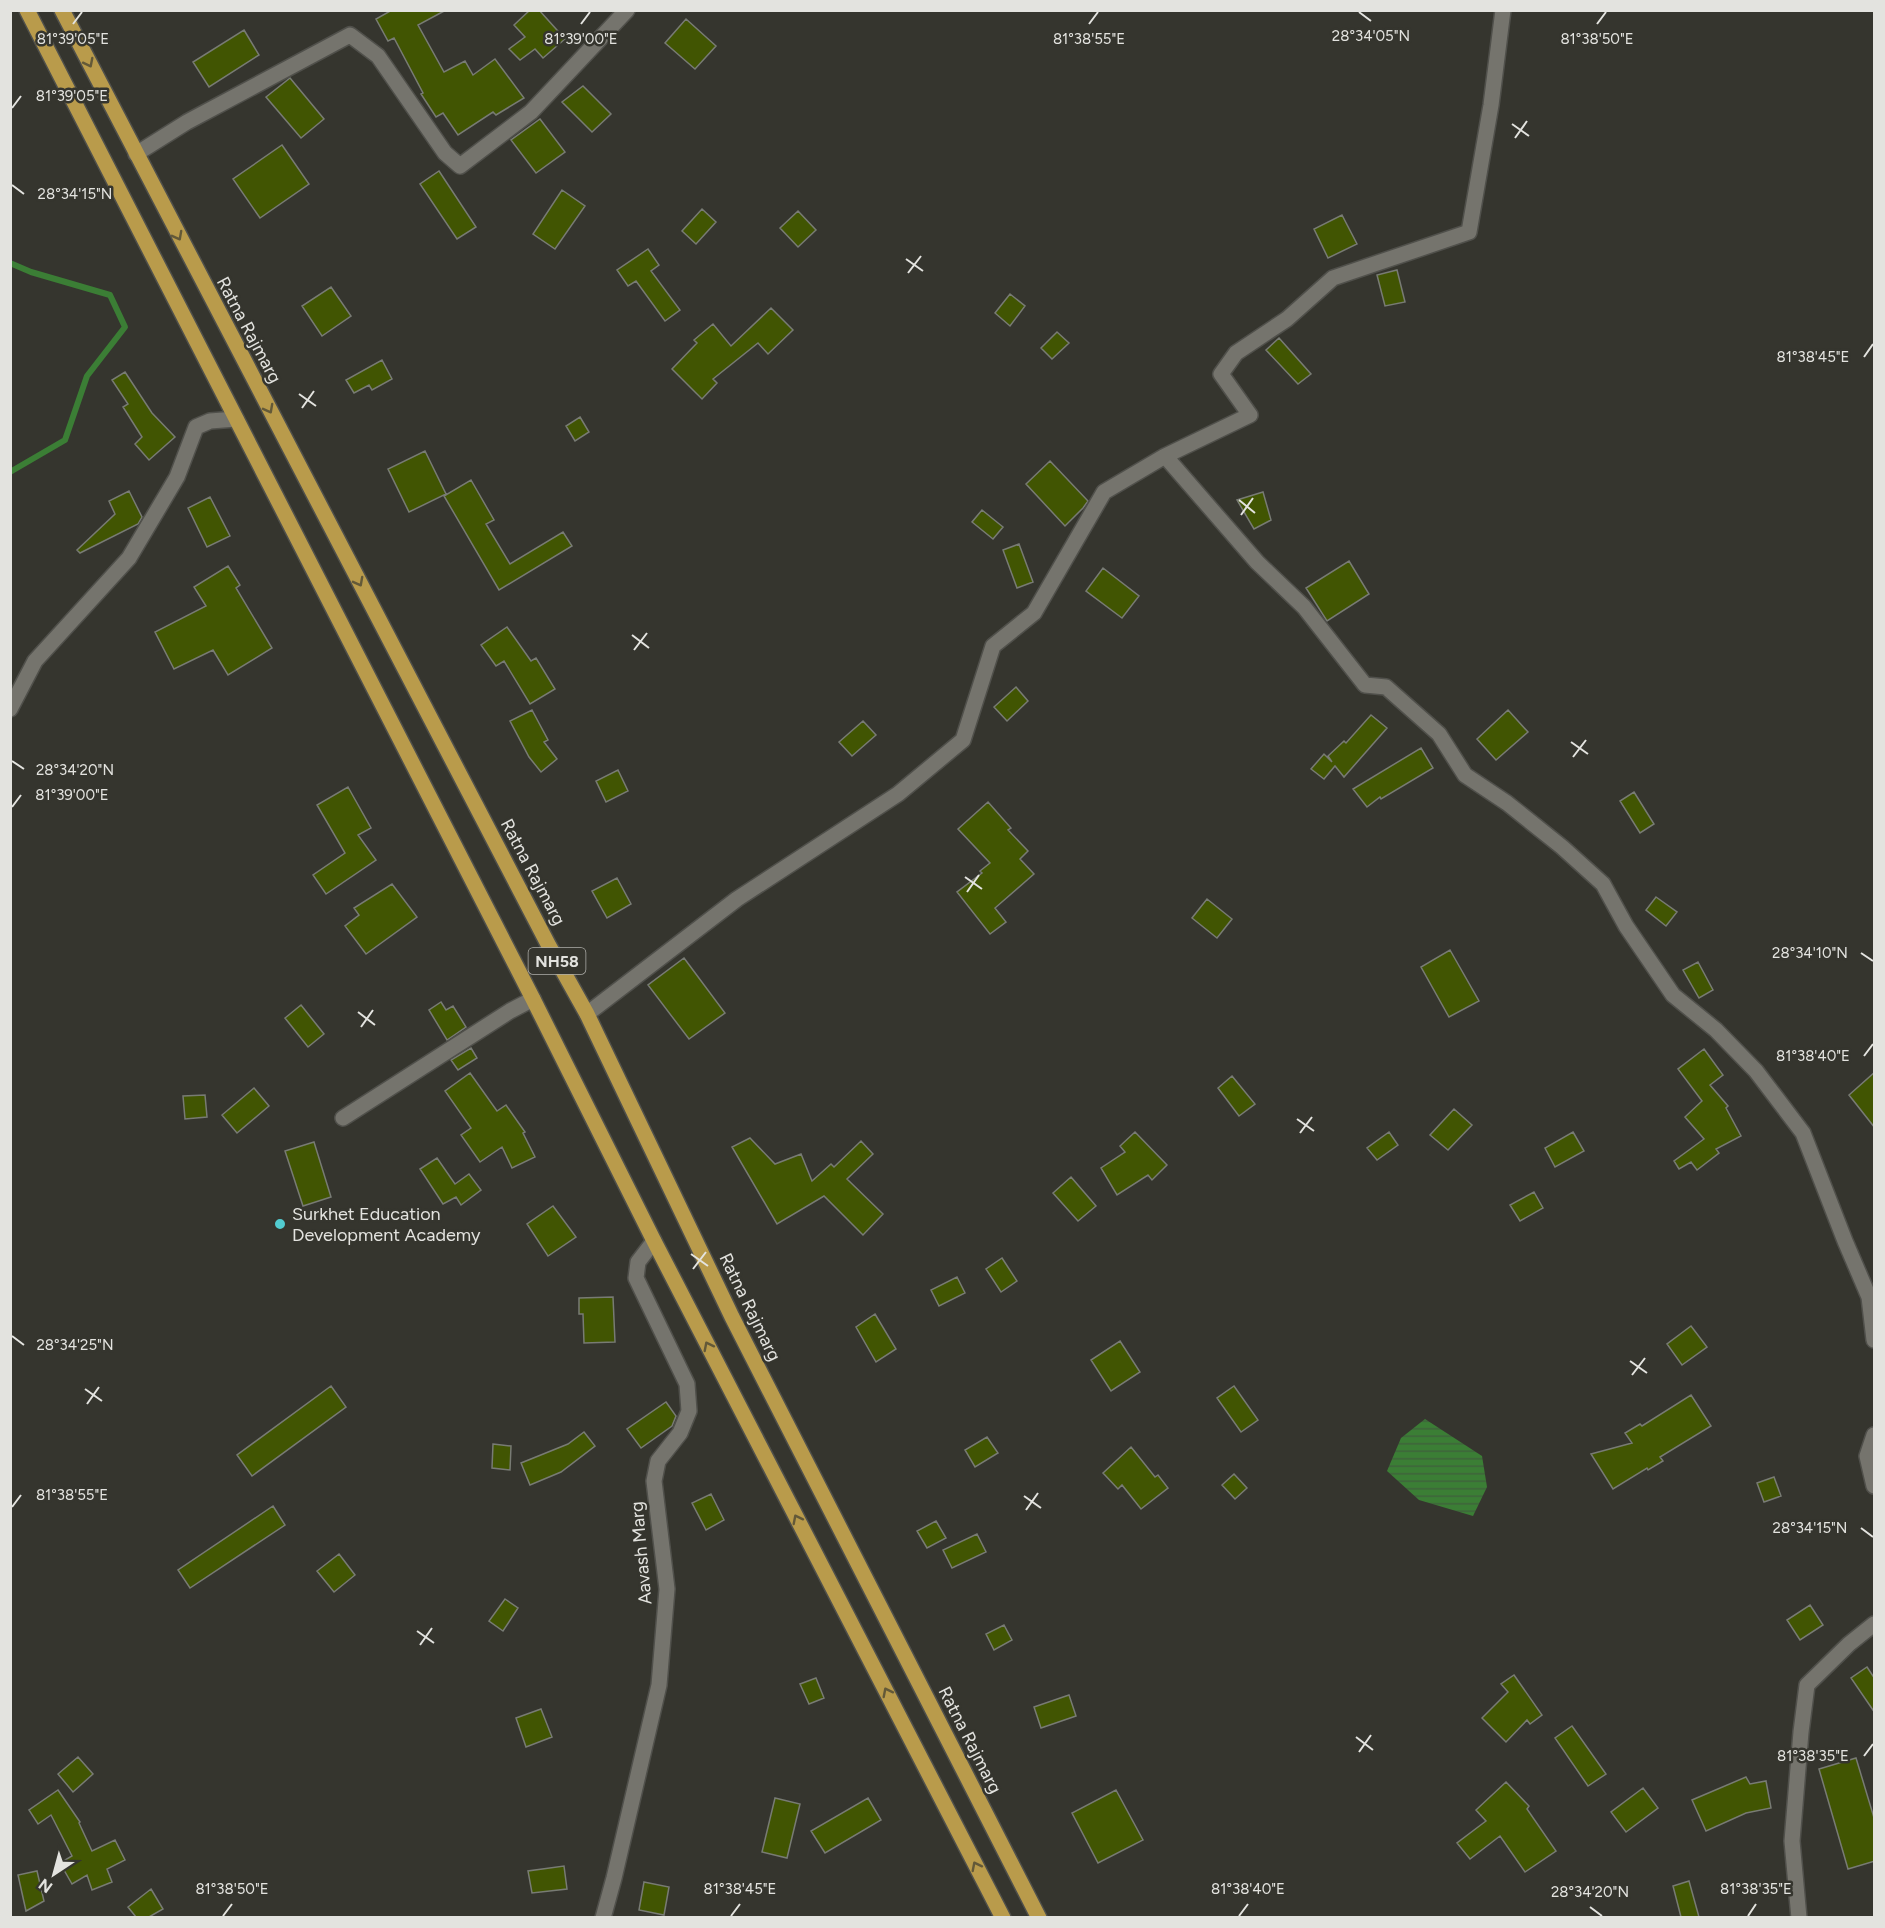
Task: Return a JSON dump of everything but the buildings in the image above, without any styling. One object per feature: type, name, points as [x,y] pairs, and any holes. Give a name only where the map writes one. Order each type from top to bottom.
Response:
[{"type":"main road","name":"NH58","points":[[27,10],[654,1241],[1003,1917]]},
{"type":"main road","name":"Ratna Rajmarg","points":[[62,10],[549,946],[587,1014],[732,1317],[1039,1917]]},
{"type":"street","points":[[136,154],[187,122],[350,35],[378,56],[445,153],[460,166],[531,112],[627,10]]},
{"type":"street","points":[[587,1014],[736,899],[898,794],[963,740],[993,646],[1034,613],[1104,492],[1166,456],[1250,415],[1221,374],[1236,353],[1287,319],[1333,278],[1469,232],[1491,105],[1503,10]]},
{"type":"street","points":[[10,709],[35,661],[129,558],[177,477],[196,427],[210,421],[236,419]]},
{"type":"street","points":[[1166,456],[1257,562],[1304,607],[1365,685],[1386,687],[1439,734],[1465,775],[1507,803],[1562,847],[1603,884],[1637,942],[1673,995],[1716,1030],[1756,1071],[1803,1133],[1869,1297],[1875,1340]]},
{"type":"street","points":[[343,1118],[532,999]]},
{"type":"street","name":"Aavash Marg","points":[[603,1917],[659,1685],[667,1589],[654,1480],[658,1461],[680,1433],[689,1411],[687,1384],[636,1278],[638,1262],[654,1241]]},
{"type":"street","points":[[1875,1435],[1867,1456],[1875,1486]]},
{"type":"street","points":[[1798,1917],[1792,1841],[1807,1685],[1849,1644],[1875,1623]]},
{"type":"shaded area","points":[[1425,1419],[1482,1456],[1487,1487],[1473,1516],[1419,1500],[1387,1471],[1401,1438]]},
{"type":"waterway","points":[[10,263],[31,272],[110,295],[125,327],[87,376],[65,440],[10,472]]},
{"type":"place","name":"Surkhet Education Development Academy","points":[[280,1224]]}]
